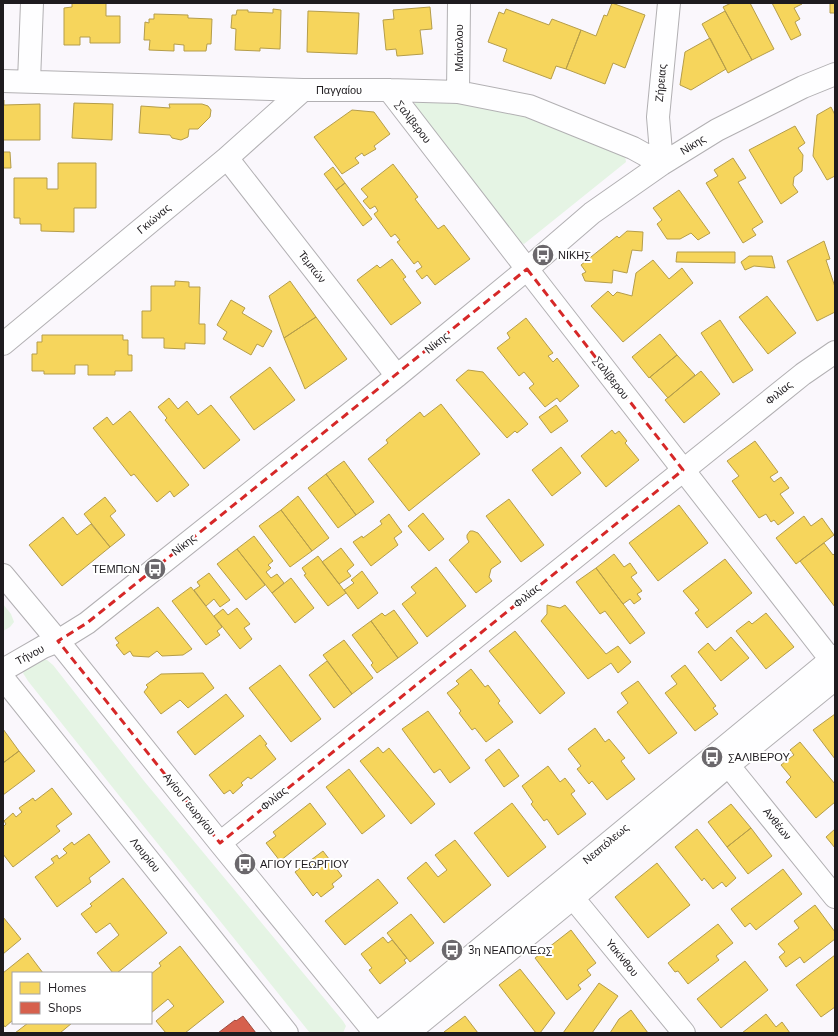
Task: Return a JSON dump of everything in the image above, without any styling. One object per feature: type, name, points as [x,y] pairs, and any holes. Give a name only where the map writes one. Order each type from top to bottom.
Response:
[{"type":"street","points":[[29,81],[32,3]]},
{"type":"street","name":"Μαίναλου","points":[[458,92],[459,3]]},
{"type":"street","name":"Ζήρειας","points":[[662,164],[658,117],[669,3]]},
{"type":"street","name":"Νίκης","points":[[58,641],[87,623],[397,376],[527,270],[592,213],[662,164],[717,130],[803,87],[835,74]]},
{"type":"street","name":"Παγγαίου","points":[[3,81],[303,90],[458,92],[529,106],[632,148],[662,164]]},
{"type":"street","name":"Γκιώνας","points":[[3,344],[227,158],[303,90]]},
{"type":"street","name":"Σαλίβερου","points":[[389,90],[834,665]]},
{"type":"street","name":"Τεμπών","points":[[227,158],[397,376]]},
{"type":"street","name":"Φιλίας","points":[[220,843],[803,374],[835,352]]},
{"type":"street","name":"Αγίου Γεωργίου","points":[[3,574],[220,843],[376,1033]]},
{"type":"street","name":"Τήνου","points":[[3,670],[43,647],[58,641]]},
{"type":"street","name":"Νεαπόλεως","points":[[408,1033],[566,890],[724,759],[834,665]]},
{"type":"street","name":"Λαυρίου","points":[[3,678],[287,1033]]},
{"type":"street","name":"Ανθέων","points":[[724,759],[835,897]]},
{"type":"street","name":"Νεαπόλεως","points":[[376,1033],[566,890]]},
{"type":"street","name":"Υακίνθου","points":[[566,890],[684,1033]]},
{"type":"highlighted area","points":[[527,269],[683,470],[220,843],[58,641],[87,623]]},
{"type":"green space","points":[[415,102],[475,103],[507,107],[624,149],[626,162],[524,244],[518,241],[415,110]]},
{"type":"green space","points":[[3,604],[11,614],[14,622],[10,627],[3,631]]},
{"type":"green space","points":[[40,660],[47,660],[53,665],[144,781],[343,1021],[346,1026],[343,1033],[310,1033],[28,681],[23,673],[28,666]]},
{"type":"building: Homes","points":[[72,3],[106,3],[106,16],[120,16],[120,43],[90,43],[90,37],[80,37],[80,45],[64,45],[64,8],[72,7]]},
{"type":"building: Homes","points":[[612,3],[645,15],[625,68],[613,63],[605,84],[566,69],[581,30],[596,36],[604,15],[607,16]]},
{"type":"building: Homes","points":[[731,3],[750,3],[774,49],[752,60],[723,7]]},
{"type":"building: Homes","points":[[772,3],[802,4],[794,8],[800,19],[795,22],[801,35],[791,40]]},
{"type":"building: Homes","points":[[830,3],[835,3],[835,13],[830,13]]},
{"type":"building: Homes","points":[[430,7],[432,29],[420,30],[423,54],[397,56],[396,49],[386,50],[383,20],[394,19],[393,10]]},
{"type":"building: Homes","points":[[273,9],[281,10],[280,49],[260,48],[260,51],[235,50],[236,29],[231,28],[232,15],[236,15],[237,10],[273,13]]},
{"type":"building: Homes","points":[[506,9],[549,25],[552,19],[581,30],[566,69],[556,66],[551,79],[503,61],[507,49],[488,42],[499,12],[504,14]]},
{"type":"building: Homes","points":[[308,11],[359,13],[357,54],[307,52]]},
{"type":"building: Homes","points":[[725,11],[752,60],[728,73],[702,24]]},
{"type":"building: Homes","points":[[154,14],[188,15],[188,18],[212,19],[211,44],[207,44],[206,51],[184,51],[184,45],[174,44],[174,51],[149,50],[150,40],[144,40],[145,22],[149,23],[149,19],[154,19]]},
{"type":"building: Homes","points":[[710,38],[726,69],[691,90],[680,85],[685,52]]},
{"type":"building: Homes","points":[[3,100],[4,105],[40,104],[40,140],[3,140]]},
{"type":"building: Homes","points":[[74,103],[113,104],[112,140],[72,138]]},
{"type":"building: Homes","points":[[169,104],[202,104],[208,106],[211,110],[210,117],[198,129],[189,129],[188,137],[181,140],[172,138],[170,135],[139,133],[141,106],[170,108]]},
{"type":"building: Homes","points":[[831,107],[835,115],[835,176],[827,180],[813,156],[817,115]]},
{"type":"building: Homes","points":[[352,110],[374,112],[390,134],[374,146],[376,149],[364,156],[362,153],[355,158],[359,163],[342,174],[314,137]]},
{"type":"building: Homes","points":[[795,126],[805,143],[798,148],[803,155],[802,171],[794,177],[793,185],[798,192],[781,204],[749,150]]},
{"type":"building: Homes","points":[[3,152],[10,152],[11,168],[3,168]]},
{"type":"building: Homes","points":[[733,158],[746,178],[738,182],[763,222],[752,229],[756,235],[743,243],[706,183],[718,176],[714,170]]},
{"type":"building: Homes","points":[[58,163],[96,163],[96,208],[74,208],[74,232],[41,231],[41,224],[20,224],[20,218],[14,218],[14,178],[47,178],[47,189],[58,189]]},
{"type":"building: Homes","points":[[393,164],[418,197],[415,199],[438,229],[444,225],[470,259],[435,285],[427,275],[422,279],[416,271],[422,267],[418,261],[414,264],[397,242],[400,240],[395,234],[391,237],[374,214],[378,211],[375,206],[370,209],[363,201],[368,197],[361,189]]},
{"type":"building: Homes","points":[[333,167],[345,183],[336,190],[324,174]]},
{"type":"building: Homes","points":[[345,183],[372,219],[363,226],[336,190]]},
{"type":"building: Homes","points":[[679,190],[710,233],[698,240],[691,233],[680,239],[667,239],[657,224],[662,220],[653,208]]},
{"type":"building: Homes","points":[[627,231],[643,232],[642,251],[632,250],[627,273],[613,270],[612,283],[585,281],[582,274],[586,272],[581,265],[617,236],[619,238]]},
{"type":"building: Homes","points":[[824,241],[830,259],[826,260],[835,287],[835,312],[817,321],[787,261]]},
{"type":"building: Homes","points":[[677,252],[735,252],[735,263],[676,262]]},
{"type":"building: Homes","points":[[749,256],[772,256],[775,268],[754,266],[745,270],[741,262]]},
{"type":"building: Homes","points":[[392,259],[406,277],[403,279],[421,303],[391,325],[357,280],[377,265],[380,268]]},
{"type":"building: Homes","points":[[653,260],[669,279],[682,268],[693,283],[623,342],[591,306],[608,291],[613,296],[617,292],[632,296],[636,273]]},
{"type":"building: Homes","points":[[175,281],[189,282],[189,287],[200,287],[199,324],[205,324],[205,344],[185,343],[185,349],[164,348],[164,338],[142,338],[142,311],[151,311],[151,286],[175,286]]},
{"type":"building: Homes","points":[[290,281],[316,317],[284,338],[269,296]]},
{"type":"building: Homes","points":[[767,296],[796,333],[768,354],[739,317]]},
{"type":"building: Homes","points":[[231,300],[245,308],[242,313],[272,331],[263,347],[257,344],[251,355],[223,339],[227,332],[217,325]]},
{"type":"building: Homes","points":[[316,317],[347,359],[305,389],[284,338]]},
{"type":"building: Homes","points":[[526,318],[553,353],[548,356],[553,362],[557,358],[579,386],[560,402],[557,398],[545,407],[529,388],[534,384],[524,372],[519,376],[497,348],[510,338],[507,333]]},
{"type":"building: Homes","points":[[720,320],[753,370],[733,383],[701,333]]},
{"type":"building: Homes","points":[[660,334],[677,355],[649,378],[632,357]]},
{"type":"building: Homes","points":[[42,335],[123,335],[123,340],[128,340],[128,355],[132,355],[132,371],[115,371],[115,375],[88,375],[88,365],[75,365],[75,374],[44,374],[44,371],[32,371],[32,354],[37,354],[37,342],[42,342]]},
{"type":"building: Homes","points":[[677,355],[695,375],[668,398],[650,377]]},
{"type":"building: Homes","points":[[270,367],[295,400],[254,430],[230,397]]},
{"type":"building: Homes","points":[[468,370],[483,372],[528,424],[517,433],[515,431],[507,438],[456,380]]},
{"type":"building: Homes","points":[[701,371],[720,394],[684,423],[665,400]]},
{"type":"building: Homes","points":[[169,398],[178,409],[187,401],[198,415],[211,405],[240,440],[204,469],[165,420],[167,418],[158,407]]},
{"type":"building: Homes","points":[[441,404],[480,454],[409,511],[368,459],[388,443],[386,440],[420,412],[424,417]]},
{"type":"building: Homes","points":[[556,405],[568,421],[551,433],[539,417]]},
{"type":"building: Homes","points":[[130,411],[189,485],[174,497],[170,491],[157,502],[134,474],[131,476],[93,428],[107,417],[113,425]]},
{"type":"building: Homes","points":[[612,430],[615,434],[619,431],[627,441],[625,443],[639,460],[606,487],[581,456]]},
{"type":"building: Homes","points":[[755,441],[778,472],[770,477],[774,482],[781,477],[789,488],[780,494],[794,513],[778,525],[774,520],[771,522],[766,514],[759,518],[732,481],[739,476],[727,461]]},
{"type":"building: Homes","points":[[561,447],[581,473],[552,496],[532,470]]},
{"type":"building: Homes","points":[[344,461],[374,502],[356,515],[326,474]]},
{"type":"building: Homes","points":[[326,474],[356,515],[338,528],[308,488]]},
{"type":"building: Homes","points":[[298,496],[329,538],[312,551],[281,510]]},
{"type":"building: Homes","points":[[105,497],[116,511],[110,516],[125,535],[110,547],[84,514]]},
{"type":"building: Homes","points":[[509,499],[544,545],[521,562],[486,516]]},
{"type":"building: Homes","points":[[679,505],[708,543],[658,581],[629,543]]},
{"type":"building: Homes","points":[[281,510],[312,551],[290,567],[259,526]]},
{"type":"building: Homes","points":[[423,513],[444,539],[429,551],[408,526]]},
{"type":"building: Homes","points":[[389,514],[402,532],[394,538],[398,545],[371,566],[353,542],[362,536],[363,538],[382,524],[380,521]]},
{"type":"building: Homes","points":[[804,516],[811,526],[822,518],[834,535],[796,564],[776,538]]},
{"type":"building: Homes","points":[[63,517],[77,535],[91,524],[110,547],[62,586],[29,545]]},
{"type":"building: Homes","points":[[470,531],[478,533],[501,562],[491,569],[489,577],[492,581],[476,593],[449,560],[469,542],[467,535]]},
{"type":"building: Homes","points":[[254,536],[273,561],[268,565],[271,568],[266,572],[271,578],[277,574],[284,583],[272,593],[237,549]]},
{"type":"building: Homes","points":[[824,543],[833,555],[835,553],[835,607],[800,561]]},
{"type":"building: Homes","points":[[341,548],[354,565],[347,571],[351,576],[339,584],[322,562]]},
{"type":"building: Homes","points":[[237,549],[265,585],[246,600],[217,564]]},
{"type":"building: Homes","points":[[614,554],[624,567],[630,563],[637,573],[631,577],[642,591],[637,594],[641,599],[634,604],[630,599],[623,604],[596,568]]},
{"type":"building: Homes","points":[[318,556],[346,593],[328,606],[304,575],[306,574],[302,568]]},
{"type":"building: Homes","points":[[725,559],[752,593],[707,628],[695,613],[699,610],[683,591]]},
{"type":"building: Homes","points":[[436,567],[466,606],[427,637],[402,604],[416,593],[411,587]]},
{"type":"building: Homes","points":[[596,568],[645,633],[630,644],[605,611],[600,614],[576,582]]},
{"type":"building: Homes","points":[[362,571],[378,593],[358,609],[344,590],[354,583],[351,580]]},
{"type":"building: Homes","points":[[209,573],[230,600],[220,607],[214,599],[206,606],[194,590],[200,586],[197,582]]},
{"type":"building: Homes","points":[[291,578],[314,608],[295,623],[272,593]]},
{"type":"building: Homes","points":[[191,587],[222,627],[217,631],[220,635],[206,645],[172,601]]},
{"type":"building: Homes","points":[[547,605],[560,608],[565,605],[606,654],[618,646],[631,662],[618,673],[611,663],[588,679],[541,621],[547,614]]},
{"type":"building: Homes","points":[[158,607],[192,649],[183,655],[162,656],[157,651],[149,657],[133,656],[130,651],[124,655],[116,645],[119,643],[115,638]]},
{"type":"building: Homes","points":[[237,608],[250,624],[244,628],[252,639],[240,649],[214,616],[223,609],[228,615]]},
{"type":"building: Homes","points":[[394,610],[418,643],[398,658],[371,621],[382,613],[385,616]]},
{"type":"building: Homes","points":[[766,613],[794,647],[766,669],[736,631],[749,621],[752,624]]},
{"type":"building: Homes","points":[[371,621],[398,658],[377,673],[371,665],[373,663],[352,635]]},
{"type":"building: Homes","points":[[515,631],[565,693],[540,714],[489,651]]},
{"type":"building: Homes","points":[[731,637],[749,658],[721,681],[698,652],[708,643],[715,651]]},
{"type":"building: Homes","points":[[344,640],[373,678],[352,694],[323,655]]},
{"type":"building: Homes","points":[[327,661],[352,694],[334,708],[309,675]]},
{"type":"building: Homes","points":[[280,665],[321,719],[291,742],[249,688]]},
{"type":"building: Homes","points":[[685,665],[716,706],[713,708],[718,714],[695,731],[665,693],[677,684],[671,676]]},
{"type":"building: Homes","points":[[471,669],[485,687],[488,685],[500,701],[498,703],[513,722],[486,742],[475,728],[472,730],[459,713],[461,711],[447,693],[459,684],[456,681]]},
{"type":"building: Homes","points":[[203,673],[214,688],[188,708],[180,700],[161,714],[144,692],[148,687],[146,685],[161,674]]},
{"type":"building: Homes","points":[[638,681],[677,733],[649,754],[617,712],[628,703],[621,693]]},
{"type":"building: Homes","points":[[226,694],[244,716],[195,755],[177,732]]},
{"type":"building: Homes","points":[[428,711],[470,768],[450,783],[440,769],[434,773],[402,729]]},
{"type":"building: Homes","points":[[835,714],[835,759],[813,730]]},
{"type":"building: Homes","points":[[595,728],[605,742],[609,739],[625,758],[621,761],[635,779],[607,800],[592,781],[589,784],[577,769],[581,766],[568,749]]},
{"type":"building: Homes","points":[[3,729],[19,751],[3,763]]},
{"type":"building: Homes","points":[[260,735],[267,744],[265,745],[276,759],[251,779],[248,777],[241,783],[243,785],[233,794],[230,790],[224,794],[209,775]]},
{"type":"building: Homes","points":[[800,742],[835,784],[835,802],[816,818],[786,782],[791,777],[781,765],[794,755],[790,750]]},
{"type":"building: Homes","points":[[378,747],[383,753],[389,748],[435,804],[411,824],[360,761]]},
{"type":"building: Homes","points":[[499,749],[519,776],[504,787],[485,760]]},
{"type":"building: Homes","points":[[19,751],[35,771],[3,795],[3,763]]},
{"type":"building: Homes","points":[[548,766],[560,782],[565,778],[575,791],[571,794],[586,814],[558,835],[547,819],[544,821],[531,804],[533,802],[522,786]]},
{"type":"building: Homes","points":[[349,769],[385,816],[362,834],[326,787]]},
{"type":"building: Homes","points":[[52,788],[72,814],[56,826],[60,831],[13,867],[3,854],[3,827],[6,824],[4,821],[13,813],[16,817],[22,812],[19,808],[33,798],[35,801]]},
{"type":"building: Homes","points":[[310,803],[326,824],[280,861],[266,843],[276,836],[273,832]]},
{"type":"building: Homes","points":[[512,803],[546,847],[508,877],[474,833]]},
{"type":"building: Homes","points":[[731,804],[751,828],[727,847],[708,822]]},
{"type":"building: Homes","points":[[751,828],[772,856],[748,874],[727,847]]},
{"type":"building: Homes","points":[[697,829],[736,878],[726,887],[722,882],[713,889],[704,878],[702,881],[675,847]]},
{"type":"building: Homes","points":[[835,829],[835,848],[826,837]]},
{"type":"building: Homes","points":[[89,834],[110,862],[89,878],[91,882],[57,907],[35,877],[54,863],[51,859],[57,855],[59,859],[67,853],[63,849],[72,842],[74,845]]},
{"type":"building: Homes","points":[[455,840],[491,885],[444,923],[407,878],[426,862],[438,877],[447,870],[435,855]]},
{"type":"building: Homes","points":[[323,851],[342,876],[332,884],[334,887],[321,897],[317,892],[313,896],[295,872]]},
{"type":"building: Homes","points":[[657,863],[690,905],[648,938],[615,897]]},
{"type":"building: Homes","points":[[783,869],[802,894],[756,930],[750,923],[745,927],[731,909]]},
{"type":"building: Homes","points":[[123,878],[167,933],[118,972],[112,972],[97,953],[119,935],[110,923],[96,933],[81,914],[92,906],[90,904]]},
{"type":"building: Homes","points":[[378,879],[398,903],[345,945],[325,921]]},
{"type":"building: Homes","points":[[815,905],[835,932],[835,939],[804,963],[800,957],[786,967],[779,957],[785,952],[778,944],[799,928],[794,921]]},
{"type":"building: Homes","points":[[411,914],[434,943],[410,962],[387,933]]},
{"type":"building: Homes","points":[[3,917],[21,939],[3,954]]},
{"type":"building: Homes","points":[[718,924],[733,943],[716,956],[719,960],[688,984],[678,971],[675,972],[668,963]]},
{"type":"building: Homes","points":[[571,930],[596,963],[587,970],[591,975],[578,985],[581,989],[567,1000],[535,958]]},
{"type":"building: Homes","points":[[383,937],[388,943],[392,940],[407,958],[404,960],[406,963],[380,984],[369,970],[372,968],[361,954]]},
{"type":"building: Homes","points":[[180,946],[224,1002],[185,1033],[166,1033],[156,1021],[174,1006],[168,999],[152,1012],[152,973],[161,966],[159,963]]},
{"type":"building: Homes","points":[[28,953],[42,972],[12,972],[12,1021],[5,1027],[3,1024],[3,973]]},
{"type":"building: Homes","points":[[835,955],[835,1007],[821,1017],[796,985]]},
{"type":"building: Homes","points":[[745,961],[768,990],[721,1028],[697,999]]},
{"type":"building: Homes","points":[[520,969],[555,1013],[540,1033],[536,1033],[499,985]]},
{"type":"building: Homes","points":[[599,983],[618,996],[592,1033],[563,1033]]},
{"type":"building: Homes","points":[[631,1010],[648,1033],[610,1033],[619,1019]]},
{"type":"building: Homes","points":[[766,1014],[776,1027],[782,1022],[790,1033],[742,1033]]},
{"type":"building: Homes","points":[[465,1016],[478,1033],[444,1032]]},
{"type":"building: Homes","points":[[27,1024],[71,1024],[60,1033],[15,1033]]},
{"type":"building: Shops","points":[[243,1016],[256,1033],[218,1033],[235,1020],[236,1021]]},
{"type":"place","name":"ΝΙΚΗΣ","points":[[543,255]]},
{"type":"place","name":"ΤΕΜΠΩΝ","points":[[155,569]]},
{"type":"place","name":"ΣΑΛΙΒΕΡΟΥ","points":[[712,757]]},
{"type":"place","name":"ΑΓΙΟΥ ΓΕΩΡΓΙΟΥ","points":[[245,864]]},
{"type":"place","name":"3η ΝΕΑΠΟΛΕΩΣ","points":[[452,950]]}]
